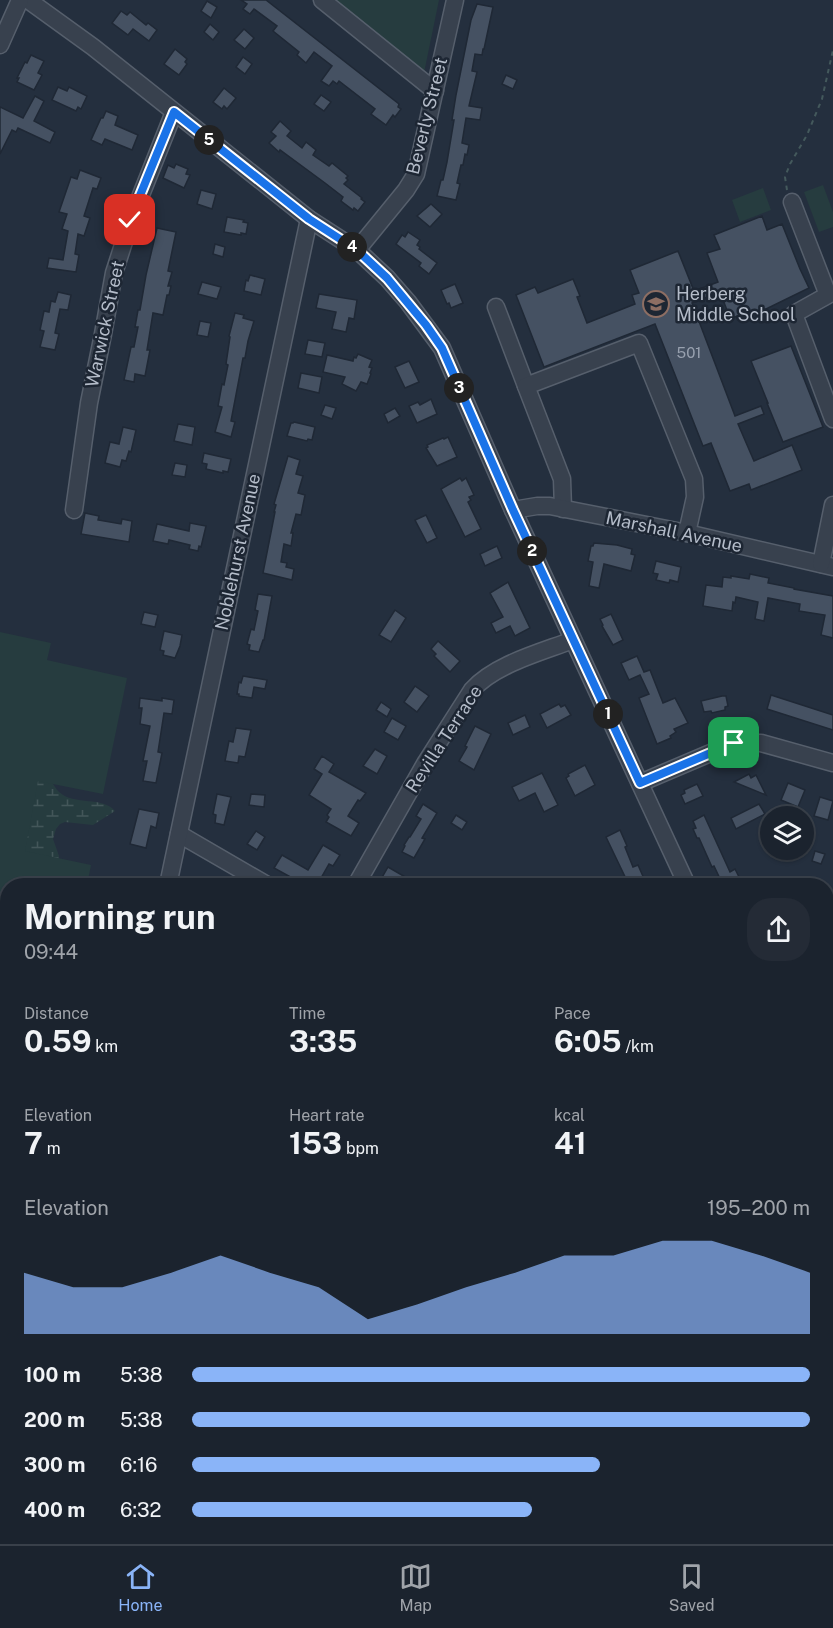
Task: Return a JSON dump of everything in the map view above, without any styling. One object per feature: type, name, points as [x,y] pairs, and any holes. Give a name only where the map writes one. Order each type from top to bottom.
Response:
[{"type":"street","points":[[0,45],[20,0]]},
{"type":"street","points":[[28,0],[93,47],[309,219],[357,250],[387,278],[408,302],[442,348],[513,510],[684,878]]},
{"type":"street","points":[[322,0],[435,91]]},
{"type":"street","name":"Beverly Street","points":[[357,250],[406,190],[416,174],[455,0]]},
{"type":"street","name":"Warwick Street","points":[[74,510],[89,403],[114,273],[130,220],[174,112]]},
{"type":"street","points":[[792,202],[828,295],[794,314],[833,419]]},
{"type":"street","name":"Noblehurst Avenue","points":[[170,878],[309,219]]},
{"type":"street","points":[[496,307],[562,479],[563,509]]},
{"type":"street","points":[[526,386],[639,343],[694,478],[695,497],[687,533]]},
{"type":"street","points":[[827,565],[833,505]]},
{"type":"street","name":"Marshall Avenue","points":[[513,510],[550,506],[687,533],[827,565]]},
{"type":"street","name":"Revilla Terrace","points":[[360,878],[426,762],[480,681],[511,664],[573,640]]},
{"type":"street","points":[[640,783],[734,743],[761,743],[833,763]]},
{"type":"street","points":[[179,834],[255,878]]},
{"type":"path","points":[[792,202],[785,186],[785,177],[807,135],[822,99],[833,50]]},
{"type":"green space","points":[[329,0],[439,0],[424,73]]},
{"type":"green space","points":[[823,185],[833,212],[833,227],[819,232],[804,192]]},
{"type":"green space","points":[[763,188],[771,210],[740,222],[732,200]]},
{"type":"green space","points":[[0,632],[51,643],[47,660],[127,678],[103,794],[38,781],[25,851],[91,865],[88,878],[0,878]]},
{"type":"green space","points":[[0,666],[46,771],[59,792],[72,799],[110,806],[115,811],[93,825],[65,822],[60,824],[53,839],[59,856],[58,868],[42,878],[27,878],[11,836]]},
{"type":"building","points":[[241,0],[266,0],[399,104],[398,107],[401,109],[386,125],[371,114],[375,109],[339,81],[337,84],[333,81],[329,86],[321,81],[332,66],[314,52],[306,63],[297,55],[299,52],[273,31],[277,26],[254,9],[250,14],[243,9],[247,4]]},
{"type":"building","points":[[207,1],[217,7],[211,18],[201,11]]},
{"type":"building","points":[[477,4],[493,7],[482,55],[475,54],[472,71],[477,72],[469,106],[482,108],[480,120],[466,118],[462,143],[469,145],[463,165],[461,165],[456,200],[437,196],[447,162],[456,95],[471,20]]},
{"type":"building","points":[[121,11],[127,15],[130,12],[146,25],[148,23],[157,30],[149,41],[133,29],[128,35],[112,23]]},
{"type":"building","points":[[210,24],[219,32],[213,40],[204,32]]},
{"type":"building","points":[[244,29],[254,38],[245,49],[234,40]]},
{"type":"building","points":[[175,49],[187,59],[185,62],[187,64],[179,75],[164,64]]},
{"type":"building","points":[[31,55],[44,61],[38,73],[42,75],[34,90],[17,82],[25,62],[27,63]]},
{"type":"building","points":[[243,57],[252,64],[245,74],[236,67]]},
{"type":"building","points":[[506,75],[517,80],[513,89],[502,84]]},
{"type":"building","points":[[58,87],[67,91],[69,87],[87,96],[81,109],[78,107],[76,111],[52,100]]},
{"type":"building","points":[[224,88],[236,98],[227,109],[224,106],[222,109],[213,102]]},
{"type":"building","points":[[321,95],[331,102],[324,111],[314,104]]},
{"type":"building","points":[[35,96],[44,101],[34,121],[55,132],[50,143],[18,128],[16,132],[12,130],[0,154],[0,107],[23,118]]},
{"type":"building","points":[[106,111],[118,116],[115,125],[138,135],[132,150],[105,139],[102,145],[91,140]]},
{"type":"building","points":[[280,121],[291,131],[287,136],[302,148],[306,142],[316,150],[313,155],[329,166],[332,163],[348,176],[344,184],[365,202],[358,211],[341,201],[343,197],[269,143],[276,136],[271,132]]},
{"type":"building","points":[[176,164],[188,169],[186,174],[190,175],[184,188],[163,178],[168,165],[174,168]]},
{"type":"building","points":[[80,170],[101,178],[97,189],[93,188],[84,216],[90,218],[84,236],[78,234],[75,254],[79,255],[76,272],[47,268],[49,258],[63,260],[68,231],[62,229],[67,214],[59,212],[71,177],[77,179]]},
{"type":"building","points":[[201,190],[216,194],[212,209],[197,204]]},
{"type":"building","points":[[431,204],[442,214],[430,227],[417,216]]},
{"type":"building","points":[[762,216],[767,230],[782,224],[809,288],[764,310],[730,318],[720,292],[692,303],[735,416],[761,406],[764,414],[738,424],[754,461],[792,445],[802,470],[751,490],[749,484],[730,491],[711,443],[703,446],[655,324],[544,367],[516,295],[535,287],[538,293],[573,279],[587,323],[635,304],[632,295],[639,293],[630,270],[678,251],[694,291],[718,282],[707,253],[720,249],[714,235]]},
{"type":"building","points":[[227,217],[248,223],[246,234],[224,232]]},
{"type":"building","points":[[157,228],[176,232],[168,271],[172,272],[168,286],[171,286],[163,315],[153,313],[145,376],[135,374],[134,382],[124,380],[131,347],[134,347],[138,327],[135,327],[138,310],[140,310]]},
{"type":"building","points":[[408,232],[420,240],[417,245],[419,249],[437,263],[429,274],[419,266],[421,263],[396,244],[402,235],[405,237]]},
{"type":"building","points":[[215,244],[225,247],[223,257],[213,254]]},
{"type":"building","points":[[250,275],[265,279],[261,295],[244,291],[246,280],[248,281]]},
{"type":"building","points":[[202,282],[221,287],[217,299],[198,294]]},
{"type":"building","points":[[455,284],[463,303],[451,308],[441,290]]},
{"type":"building","points":[[58,292],[71,295],[68,310],[60,309],[55,333],[59,334],[55,350],[40,347],[44,331],[40,330],[44,311],[49,312],[51,301],[55,302]]},
{"type":"building","points":[[319,294],[357,300],[354,319],[349,318],[346,332],[332,329],[336,312],[316,308]]},
{"type":"building","points":[[235,313],[254,321],[245,358],[243,358],[231,421],[235,422],[231,437],[215,432],[222,407],[218,406],[228,365],[226,364],[229,336]]},
{"type":"building","points":[[200,321],[211,323],[208,337],[197,335]]},
{"type":"building","points":[[308,340],[325,343],[322,357],[305,354]]},
{"type":"building","points":[[791,346],[823,427],[783,442],[751,361]]},
{"type":"building","points":[[358,354],[372,360],[369,367],[372,368],[367,384],[361,382],[356,391],[342,384],[345,377],[323,372],[327,355],[353,361]]},
{"type":"building","points":[[409,361],[419,382],[405,388],[395,367]]},
{"type":"building","points":[[301,373],[322,377],[319,393],[298,388]]},
{"type":"building","points":[[431,399],[437,414],[417,423],[409,406],[418,402],[420,405]]},
{"type":"building","points":[[325,405],[336,408],[332,419],[321,415]]},
{"type":"building","points":[[395,408],[400,416],[388,423],[384,414]]},
{"type":"building","points":[[291,423],[315,427],[312,440],[287,436]]},
{"type":"building","points":[[178,424],[195,427],[192,445],[174,441]]},
{"type":"building","points":[[123,427],[136,430],[131,452],[129,451],[126,461],[122,460],[120,467],[105,463],[110,442],[119,444]]},
{"type":"building","points":[[448,437],[457,457],[437,466],[426,448],[427,445]]},
{"type":"building","points":[[204,453],[231,459],[228,472],[206,469],[207,464],[202,463]]},
{"type":"building","points":[[288,456],[300,460],[296,474],[303,476],[298,493],[305,495],[301,515],[296,514],[291,533],[293,533],[291,546],[284,544],[281,562],[287,563],[286,567],[294,569],[292,580],[263,573],[275,512],[276,505],[274,504]]},
{"type":"building","points":[[175,463],[187,465],[185,477],[172,475]]},
{"type":"building","points":[[460,478],[462,481],[466,478],[474,495],[469,497],[471,500],[468,502],[481,529],[465,537],[441,489]]},
{"type":"building","points":[[85,513],[99,516],[98,520],[121,524],[122,519],[132,521],[129,542],[81,534]]},
{"type":"building","points":[[426,515],[437,538],[427,543],[415,520]]},
{"type":"building","points":[[190,523],[206,526],[198,551],[189,549],[190,545],[169,540],[168,544],[153,541],[157,524],[189,531]]},
{"type":"building","points":[[594,543],[632,549],[631,554],[635,555],[631,571],[604,564],[599,588],[589,586],[593,562],[588,561],[591,546]]},
{"type":"building","points":[[497,546],[502,558],[485,566],[480,554]]},
{"type":"building","points":[[656,561],[681,567],[678,582],[670,580],[669,583],[656,580],[658,574],[653,573]]},
{"type":"building","points":[[750,574],[769,578],[768,583],[833,596],[833,638],[821,635],[825,615],[799,611],[800,604],[768,598],[764,621],[755,619],[758,602],[736,597],[732,611],[703,606],[706,585],[722,587],[723,577],[749,579]]},
{"type":"building","points":[[508,582],[530,628],[515,636],[510,626],[496,633],[491,623],[503,617],[490,593]]},
{"type":"building","points":[[258,594],[272,596],[264,640],[259,652],[249,650],[250,645],[247,644],[251,629],[254,630],[258,611],[255,610]]},
{"type":"building","points":[[395,610],[406,618],[391,642],[379,635]]},
{"type":"building","points":[[144,612],[158,615],[155,627],[141,624]]},
{"type":"building","points":[[611,614],[623,640],[613,645],[600,619]]},
{"type":"building","points":[[164,631],[182,635],[175,658],[163,655],[164,651],[160,650]]},
{"type":"building","points":[[438,641],[460,661],[450,672],[434,656],[436,654],[431,649]]},
{"type":"building","points":[[637,656],[644,672],[650,670],[663,703],[675,698],[688,723],[674,729],[676,732],[670,736],[671,738],[657,744],[639,698],[649,694],[640,675],[629,680],[621,663]]},
{"type":"building","points":[[243,676],[267,680],[265,689],[254,687],[252,698],[239,696],[237,694],[239,682],[241,683]]},
{"type":"building","points":[[415,686],[429,696],[417,712],[404,702]]},
{"type":"building","points":[[771,695],[833,715],[833,730],[767,709]]},
{"type":"building","points":[[726,696],[728,706],[725,710],[704,712],[701,701]]},
{"type":"building","points":[[140,698],[174,700],[172,714],[164,713],[158,752],[162,753],[156,783],[143,781],[147,761],[143,761],[150,726],[140,724],[142,708],[139,708]]},
{"type":"building","points":[[381,702],[391,709],[387,717],[376,710]]},
{"type":"building","points":[[559,704],[561,707],[565,705],[571,715],[547,728],[540,714]]},
{"type":"building","points":[[525,715],[530,727],[513,735],[508,723]]},
{"type":"building","points":[[392,718],[406,726],[398,740],[384,732]]},
{"type":"building","points":[[475,726],[491,734],[474,770],[459,761]]},
{"type":"building","points":[[236,728],[251,730],[245,757],[239,756],[238,763],[225,761],[229,741],[233,742]]},
{"type":"building","points":[[375,749],[387,756],[377,774],[363,766]]},
{"type":"building","points":[[322,756],[334,764],[329,772],[366,793],[360,801],[358,800],[348,816],[359,823],[351,836],[326,822],[331,809],[309,795],[322,774],[314,769]]},
{"type":"building","points":[[585,765],[595,785],[575,796],[566,778],[568,774]]},
{"type":"building","points":[[542,773],[558,805],[544,812],[535,793],[519,801],[512,787]]},
{"type":"building","points":[[749,774],[751,778],[756,775],[766,795],[734,782]]},
{"type":"building","points":[[788,783],[805,790],[798,806],[781,800]]},
{"type":"building","points":[[697,784],[703,796],[685,804],[681,795],[685,793],[684,790]]},
{"type":"building","points":[[217,794],[231,797],[224,825],[215,823],[216,815],[213,814]]},
{"type":"building","points":[[251,794],[265,795],[264,807],[249,805]]},
{"type":"building","points":[[820,797],[833,801],[828,820],[814,816]]},
{"type":"building","points":[[423,804],[437,813],[422,838],[425,839],[414,858],[402,852],[421,819],[416,816]]},
{"type":"building","points":[[759,804],[760,806],[760,817],[736,829],[731,818]]},
{"type":"building","points":[[139,809],[159,813],[156,828],[151,826],[146,848],[130,844]]},
{"type":"building","points":[[456,815],[467,822],[462,830],[451,823]]},
{"type":"building","points":[[704,815],[730,872],[735,869],[740,878],[720,878],[697,838],[693,829],[696,828],[693,821]]},
{"type":"building","points":[[620,830],[633,867],[638,865],[644,878],[626,878],[606,837]]},
{"type":"building","points":[[256,831],[265,837],[257,850],[247,844]]},
{"type":"building","points":[[323,845],[340,855],[333,866],[329,864],[321,878],[292,878],[274,868],[282,855],[308,870]]},
{"type":"building","points":[[815,851],[825,854],[821,864],[812,861]]},
{"type":"building","points":[[388,867],[407,878],[382,878]]},
{"type":"place","name":"Herberg Middle School","points":[[656,304]]},
{"type":"route","points":[[130,220],[174,112],[309,219],[357,250],[387,278],[408,302],[442,348],[513,510],[640,783],[734,743]]}]
